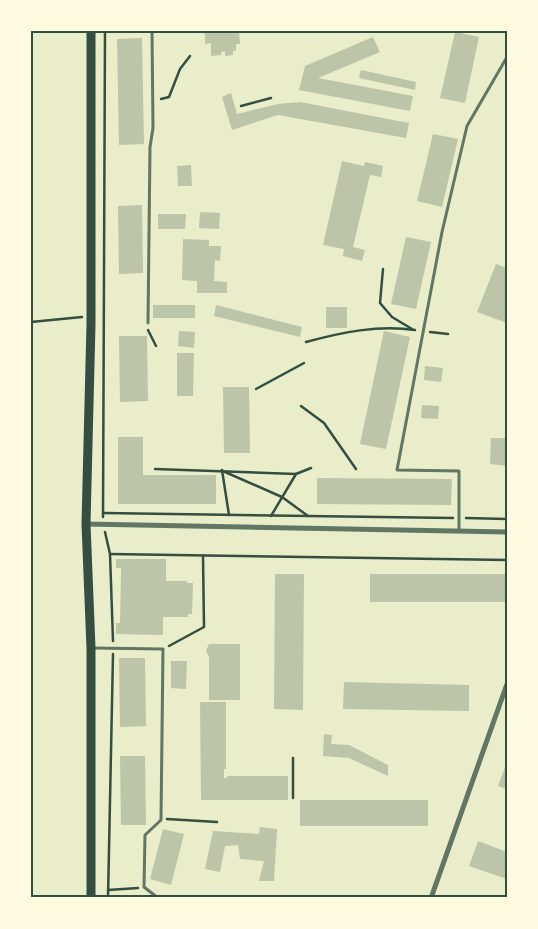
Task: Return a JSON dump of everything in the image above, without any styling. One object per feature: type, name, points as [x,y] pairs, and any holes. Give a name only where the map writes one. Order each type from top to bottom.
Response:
[{"type":"main road","points":[[91,898],[91,648],[86,524],[92,31]]},
{"type":"street","points":[[86,524],[507,532]]},
{"type":"street","points":[[431,898],[507,684]]},
{"type":"lane","points":[[148,323],[152,31]]},
{"type":"lane","points":[[459,531],[459,471],[397,470],[422,331],[467,126],[507,57]]},
{"type":"lane","points":[[91,648],[163,649],[161,820],[145,835],[144,887],[158,898]]},
{"type":"path","points":[[105,31],[103,525],[110,554],[113,648],[108,898]]},
{"type":"path","points":[[152,102],[169,97],[180,68],[190,56]]},
{"type":"path","points":[[241,106],[271,98]]},
{"type":"path","points":[[383,269],[380,303],[392,317],[414,330]]},
{"type":"path","points":[[31,322],[77,319],[104,308]]},
{"type":"path","points":[[148,323],[148,334],[156,346]]},
{"type":"path","points":[[306,342],[350,330],[391,327],[448,334]]},
{"type":"path","points":[[256,389],[304,363]]},
{"type":"path","points":[[301,406],[324,423],[356,469]]},
{"type":"path","points":[[155,469],[296,474],[311,468]]},
{"type":"path","points":[[222,470],[282,497],[309,516]]},
{"type":"path","points":[[222,470],[228,515],[237,527]]},
{"type":"path","points":[[269,528],[271,516],[296,474]]},
{"type":"path","points":[[104,513],[507,519]]},
{"type":"path","points":[[110,554],[507,560]]},
{"type":"path","points":[[163,649],[204,627],[204,556]]},
{"type":"path","points":[[292,758],[293,798]]},
{"type":"path","points":[[161,820],[177,818],[217,822]]},
{"type":"path","points":[[108,890],[144,887]]},
{"type":"building","points":[[199,31],[239,31],[240,44],[236,44],[236,51],[233,51],[233,55],[225,56],[225,51],[221,52],[221,55],[211,56],[211,43],[205,44],[205,34]]},
{"type":"building","points":[[455,32],[479,37],[465,103],[440,98]]},
{"type":"building","points":[[373,37],[380,52],[318,78],[413,96],[410,111],[299,90],[305,66]]},
{"type":"building","points":[[142,38],[144,144],[119,145],[117,39]]},
{"type":"building","points":[[361,70],[416,82],[415,90],[359,78]]},
{"type":"building","points":[[231,93],[237,114],[278,104],[300,102],[409,123],[406,138],[278,115],[232,130],[222,97]]},
{"type":"building","points":[[433,134],[458,139],[442,207],[417,201]]},
{"type":"building","points":[[342,161],[364,166],[365,162],[383,166],[381,177],[370,175],[353,247],[365,250],[362,261],[343,256],[344,249],[323,245]]},
{"type":"building","points":[[191,165],[192,186],[178,186],[177,166]]},
{"type":"building","points":[[142,205],[143,273],[119,274],[118,206]]},
{"type":"building","points":[[200,212],[220,213],[219,229],[199,228]]},
{"type":"building","points":[[158,214],[186,214],[185,229],[158,229]]},
{"type":"building","points":[[406,237],[431,242],[416,309],[391,304]]},
{"type":"building","points":[[183,239],[209,240],[209,246],[221,246],[220,261],[215,260],[214,281],[227,282],[227,293],[197,293],[197,281],[182,280]]},
{"type":"building","points":[[496,264],[507,268],[507,323],[477,312]]},
{"type":"building","points":[[153,305],[195,305],[195,318],[153,318]]},
{"type":"building","points":[[216,305],[302,327],[300,337],[214,316]]},
{"type":"building","points":[[326,307],[347,307],[347,328],[326,328]]},
{"type":"building","points":[[179,331],[195,332],[194,348],[178,346]]},
{"type":"building","points":[[384,331],[410,337],[386,449],[360,444]]},
{"type":"building","points":[[119,336],[147,336],[148,401],[120,402]]},
{"type":"building","points":[[177,353],[194,353],[193,396],[177,396]]},
{"type":"building","points":[[425,366],[443,368],[441,382],[424,380]]},
{"type":"building","points":[[223,387],[249,387],[250,453],[224,453]]},
{"type":"building","points":[[422,405],[439,406],[438,419],[421,418]]},
{"type":"building","points":[[118,437],[143,437],[143,475],[216,475],[216,504],[118,504]]},
{"type":"building","points":[[491,438],[507,438],[507,466],[490,464]]},
{"type":"building","points":[[317,478],[452,479],[451,505],[317,504]]},
{"type":"building","points":[[116,559],[166,559],[166,581],[187,581],[187,583],[193,583],[192,614],[188,614],[188,617],[163,617],[163,635],[116,634],[116,623],[120,623],[121,568],[116,568]]},
{"type":"building","points":[[275,574],[304,574],[303,710],[274,709]]},
{"type":"building","points":[[370,574],[507,574],[507,602],[370,602]]},
{"type":"building","points":[[209,644],[240,644],[240,700],[209,700],[209,657],[206,651]]},
{"type":"building","points":[[119,658],[145,658],[146,726],[120,727]]},
{"type":"building","points":[[171,661],[187,661],[186,689],[171,688]]},
{"type":"building","points":[[344,682],[469,685],[469,711],[343,709]]},
{"type":"building","points":[[200,702],[226,702],[226,769],[224,769],[224,778],[227,778],[227,776],[288,776],[288,800],[201,800]]},
{"type":"building","points":[[324,734],[332,735],[331,744],[349,745],[388,765],[388,776],[349,758],[323,756]]},
{"type":"building","points":[[120,756],[145,756],[146,825],[121,825]]},
{"type":"building","points":[[507,762],[507,789],[498,786]]},
{"type":"building","points":[[300,800],[428,800],[428,826],[300,826]]},
{"type":"building","points":[[260,827],[277,829],[274,881],[259,881],[264,861],[240,859],[238,845],[225,846],[220,872],[205,869],[213,831],[259,834]]},
{"type":"building","points":[[163,829],[184,834],[171,885],[150,879]]},
{"type":"building","points":[[478,841],[507,852],[507,879],[469,866]]}]
